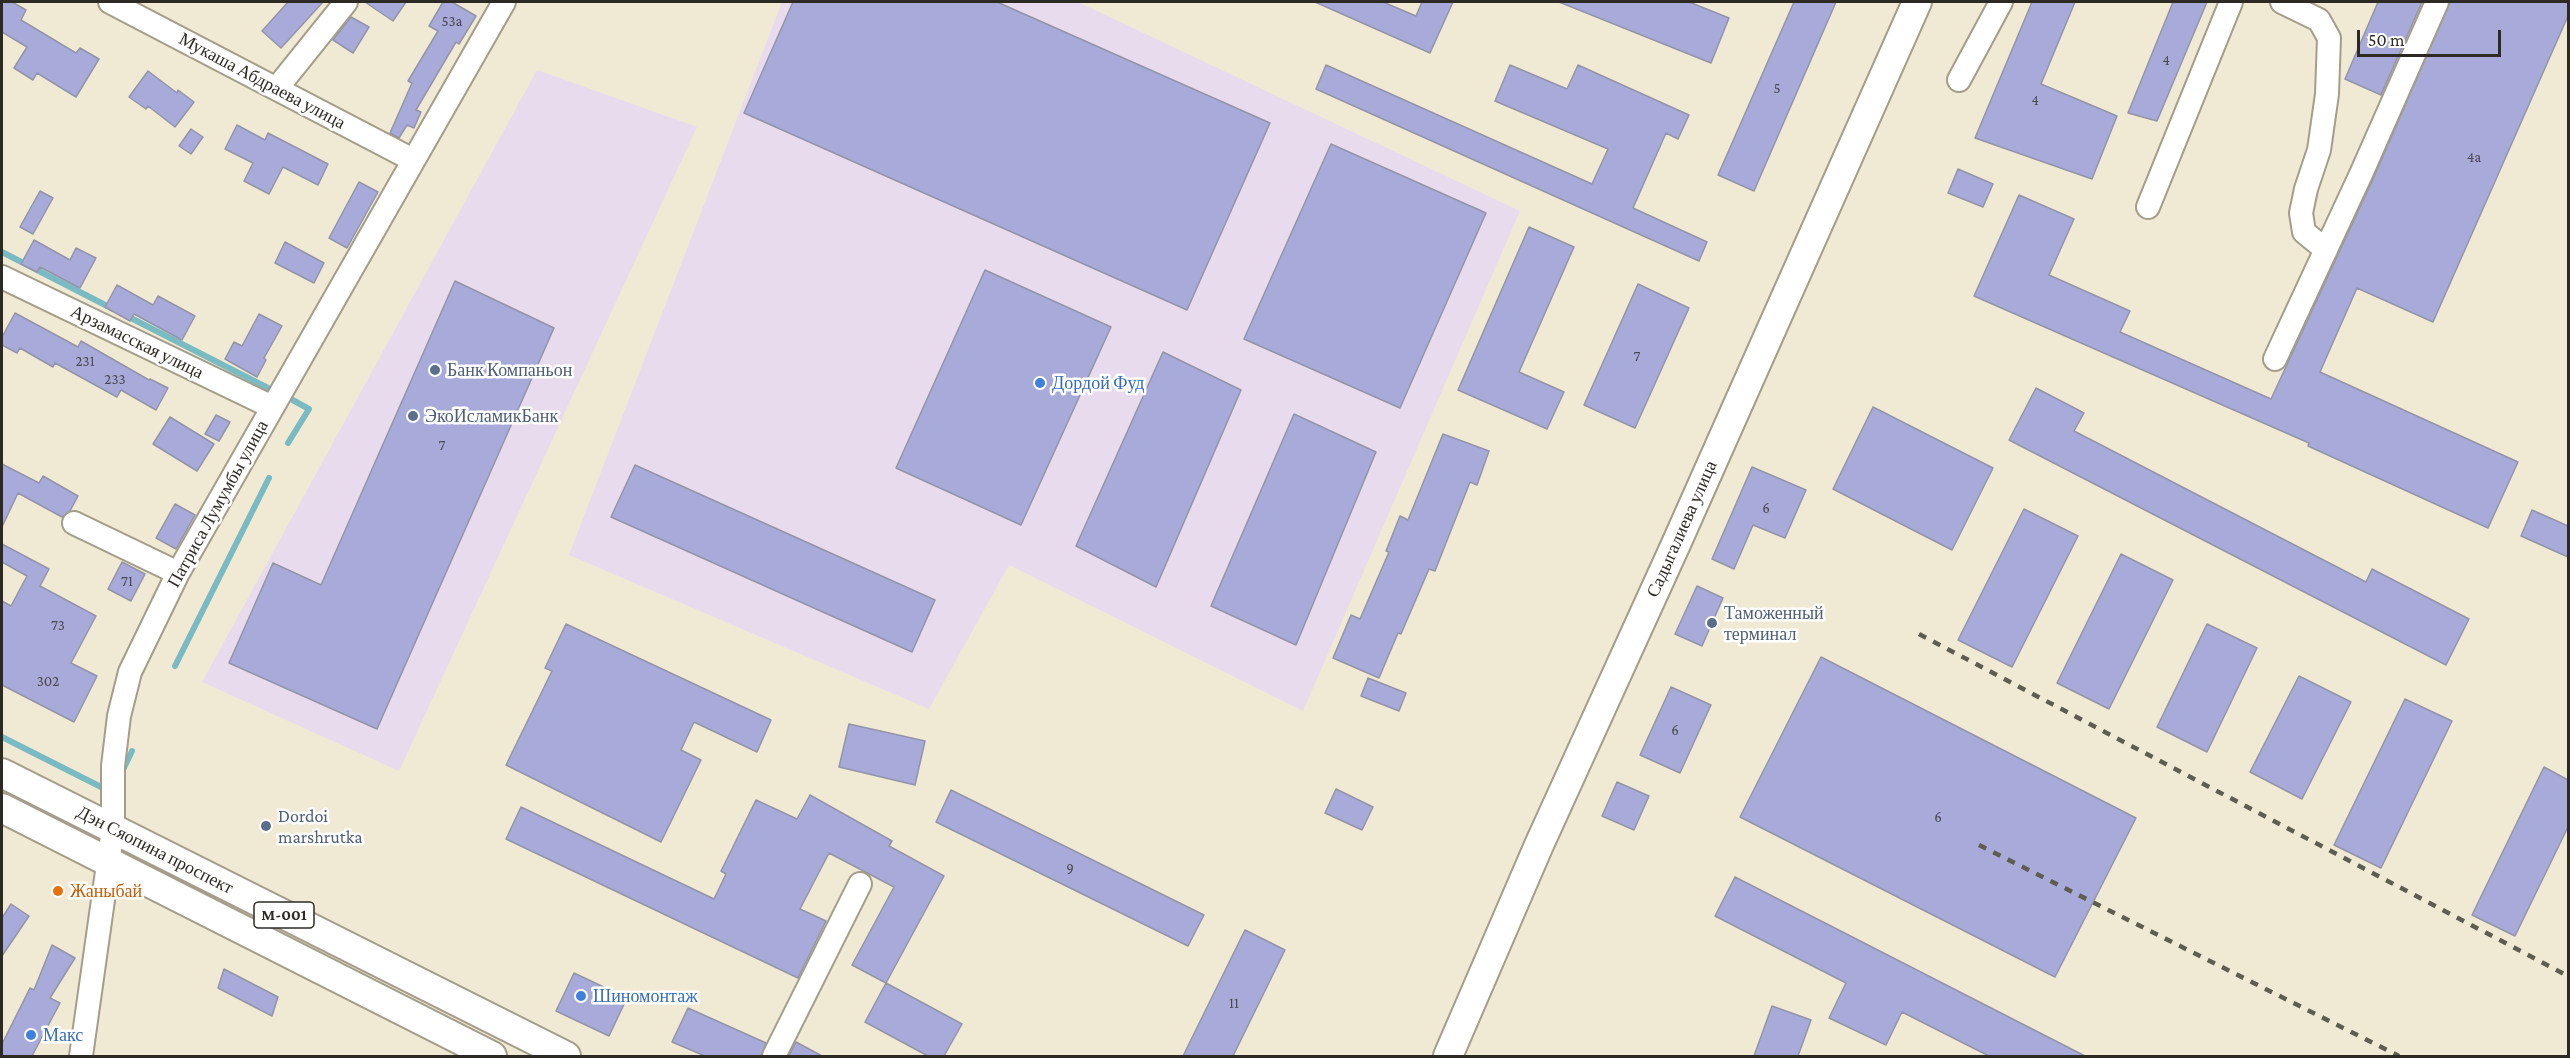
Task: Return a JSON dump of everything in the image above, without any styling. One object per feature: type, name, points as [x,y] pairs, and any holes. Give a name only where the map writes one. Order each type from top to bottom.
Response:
[{"type":"main road","name":"Садыгалиева улица","points":[[1448,1056],[1583,747],[1681,533],[1917,2]]},
{"type":"main road","name":"Дэн Сяопина проспект","points":[[2,773],[566,1056]]},
{"type":"main road","name":"Дэн Сяопина проспект","points":[[2,808],[492,1056]]},
{"type":"street","name":"Мукаша Абдраева улица","points":[[110,2],[413,160]]},
{"type":"street","points":[[278,88],[346,2]]},
{"type":"street","name":"Патриса Лумумбы улица","points":[[81,1056],[113,829],[113,766],[119,716],[130,672],[178,573],[504,2]]},
{"type":"street","points":[[1959,80],[2001,2]]},
{"type":"street","points":[[2148,207],[2231,2]]},
{"type":"street","points":[[2282,2],[2319,20],[2329,38],[2327,94],[2319,150],[2301,213],[2304,232],[2326,250]]},
{"type":"street","points":[[2275,359],[2437,2]]},
{"type":"street","name":"Арзамасская улица","points":[[2,277],[272,407]]},
{"type":"street","points":[[74,524],[178,573]]},
{"type":"street","points":[[774,1056],[860,884]]},
{"type":"shaded area","name":"Дордой Фуд","points":[[782,2],[1078,2],[1520,211],[1303,711],[1009,565],[929,709],[569,555]]},
{"type":"shaded area","points":[[537,70],[697,127],[399,771],[202,682]]},
{"type":"building","points":[[2,2],[12,2],[26,10],[21,20],[76,53],[80,48],[99,59],[76,97],[37,73],[33,80],[14,68],[27,47],[2,32]]},
{"type":"building","points":[[288,2],[323,2],[281,48],[262,31]]},
{"type":"building","points":[[365,2],[406,2],[393,21]]},
{"type":"building","points":[[443,2],[452,2],[476,16],[459,44],[456,42],[416,110],[421,112],[414,128],[407,125],[399,138],[390,133],[412,83],[408,81],[438,31],[429,26]]},
{"type":"building","points":[[793,2],[997,2],[1270,123],[1187,310],[744,113]]},
{"type":"building","points":[[1315,2],[1383,2],[1416,16],[1422,2],[1453,2],[1430,53]]},
{"type":"building","points":[[1559,2],[1689,2],[1729,18],[1711,63]]},
{"type":"building","points":[[1794,2],[1836,2],[1754,191],[1718,175]]},
{"type":"building","points":[[2032,2],[2075,2],[2041,84],[2117,116],[2092,179],[1975,138]]},
{"type":"building","points":[[2173,2],[2207,2],[2157,121],[2128,113]]},
{"type":"building","points":[[2378,2],[2422,2],[2381,95],[2345,79]]},
{"type":"building","points":[[2450,2],[2568,2],[2568,16],[2433,322],[2357,288],[2320,372],[2518,462],[2488,528],[2308,446],[2309,443],[1974,296],[2019,195],[2074,219],[2049,275],[2130,311],[2120,332],[2271,399],[2373,179]]},
{"type":"building","points":[[351,17],[369,27],[353,53],[333,40]]},
{"type":"building","points":[[1326,65],[1592,184],[1608,149],[1495,101],[1510,65],[1567,89],[1578,65],[1689,115],[1678,139],[1666,133],[1633,208],[1707,242],[1699,261],[1316,89]]},
{"type":"building","points":[[148,71],[177,93],[178,90],[194,102],[175,127],[148,106],[146,109],[129,97]]},
{"type":"building","points":[[237,125],[265,140],[268,133],[328,164],[318,185],[283,167],[269,194],[244,181],[253,163],[225,149]]},
{"type":"building","points":[[191,129],[203,137],[191,154],[179,146]]},
{"type":"building","points":[[1331,144],[1486,213],[1400,408],[1244,339]]},
{"type":"building","points":[[1958,169],[1993,184],[1983,207],[1948,193]]},
{"type":"building","points":[[359,182],[378,192],[347,248],[329,238]]},
{"type":"building","points":[[40,191],[53,198],[33,234],[20,227]]},
{"type":"building","points":[[1529,227],[1574,247],[1519,372],[1564,392],[1547,429],[1458,390]]},
{"type":"building","points":[[34,240],[70,260],[76,248],[96,258],[80,288],[40,267],[37,272],[21,264]]},
{"type":"building","points":[[285,242],[324,263],[314,283],[275,263]]},
{"type":"building","points":[[985,270],[1111,327],[1021,525],[896,468]]},
{"type":"building","points":[[455,281],[554,328],[377,729],[229,663],[273,563],[321,585]]},
{"type":"building","points":[[1638,284],[1689,308],[1635,428],[1584,405]]},
{"type":"building","points":[[117,285],[153,305],[158,296],[195,316],[182,340],[134,314],[130,321],[105,307]]},
{"type":"building","points":[[15,313],[78,347],[81,341],[149,380],[168,388],[156,410],[121,390],[117,397],[55,363],[53,367],[20,348],[17,353],[2,345],[2,337]]},
{"type":"building","points":[[259,314],[282,326],[264,358],[266,360],[257,377],[225,359],[234,342],[242,346]]},
{"type":"building","points":[[1163,352],[1241,390],[1156,587],[1076,546]]},
{"type":"building","points":[[2036,388],[2084,413],[2074,431],[2366,582],[2372,569],[2469,619],[2446,665],[2009,440]]},
{"type":"building","points":[[1873,407],[1993,468],[1952,550],[1833,489]]},
{"type":"building","points":[[1294,414],[1376,452],[1296,645],[1211,606]]},
{"type":"building","points":[[216,415],[230,422],[219,441],[205,434]]},
{"type":"building","points":[[170,417],[214,444],[197,471],[153,444]]},
{"type":"building","points":[[1443,434],[1489,451],[1477,485],[1470,482],[1435,571],[1429,569],[1379,678],[1333,658],[1351,615],[1360,619],[1389,552],[1386,551],[1400,516],[1408,520]]},
{"type":"building","points":[[2,464],[39,483],[43,476],[78,496],[70,511],[62,517],[18,493],[2,527]]},
{"type":"building","points":[[635,465],[935,600],[912,652],[611,517]]},
{"type":"building","points":[[1752,467],[1806,490],[1785,538],[1753,525],[1734,569],[1712,559]]},
{"type":"building","points":[[175,504],[195,515],[176,549],[156,538]]},
{"type":"building","points":[[2024,509],[2078,536],[2012,667],[1958,640]]},
{"type":"building","points":[[2532,510],[2568,526],[2568,557],[2521,536]]},
{"type":"building","points":[[2,544],[49,569],[40,586],[96,616],[71,663],[97,676],[74,722],[2,685],[2,601],[11,606],[27,576],[2,562]]},
{"type":"building","points":[[2121,554],[2173,580],[2109,709],[2057,683]]},
{"type":"building","points":[[122,562],[145,574],[131,601],[108,589]]},
{"type":"building","points":[[1697,586],[1723,598],[1702,646],[1675,634]]},
{"type":"building","points":[[566,624],[771,720],[757,752],[694,722],[681,750],[701,760],[661,842],[506,765],[552,671],[545,668]]},
{"type":"building","points":[[2207,624],[2257,648],[2207,752],[2157,727]]},
{"type":"building","points":[[1821,657],[2136,818],[2055,977],[1740,817]]},
{"type":"building","points":[[2299,676],[2351,702],[2302,799],[2250,772]]},
{"type":"building","points":[[1368,678],[1406,693],[1399,711],[1361,696]]},
{"type":"building","points":[[1671,687],[1711,705],[1680,773],[1640,755]]},
{"type":"building","points":[[2405,699],[2452,721],[2381,868],[2334,845]]},
{"type":"building","points":[[849,724],[925,741],[915,785],[839,767]]},
{"type":"building","points":[[2544,767],[2568,780],[2568,827],[2515,936],[2472,915]]},
{"type":"building","points":[[1617,782],[1649,796],[1634,830],[1602,816]]},
{"type":"building","points":[[1336,789],[1373,807],[1362,830],[1325,813]]},
{"type":"building","points":[[951,790],[1204,915],[1188,946],[936,822]]},
{"type":"building","points":[[810,795],[892,841],[889,846],[944,876],[886,983],[852,965],[894,887],[829,853],[800,909],[826,921],[798,978],[506,839],[521,807],[714,899],[726,874],[721,871],[756,800],[797,819]]},
{"type":"building","points":[[1735,877],[2085,1056],[1989,1056],[1902,1012],[1886,1045],[1829,1018],[1846,983],[1715,916]]},
{"type":"building","points":[[11,904],[29,916],[2,956],[2,918]]},
{"type":"building","points":[[1245,930],[1285,950],[1233,1056],[1183,1056]]},
{"type":"building","points":[[52,945],[75,958],[50,998],[60,1003],[32,1056],[2,1056],[2,1044],[30,988],[34,990]]},
{"type":"building","points":[[224,969],[278,997],[272,1016],[218,988]]},
{"type":"building","points":[[574,973],[627,998],[609,1036],[556,1011]]},
{"type":"building","points":[[886,983],[962,1024],[944,1056],[928,1056],[865,1022]]},
{"type":"building","points":[[1772,1006],[1811,1020],[1798,1056],[1754,1056]]},
{"type":"building","points":[[688,1008],[766,1043],[761,1056],[705,1056],[672,1042]]},
{"type":"building","points":[[796,1042],[822,1056],[789,1056]]},
{"type":"waterway","points":[[2,252],[113,309]]},
{"type":"waterway","points":[[125,315],[268,388]]},
{"type":"waterway","points":[[288,443],[309,409],[289,398]]},
{"type":"waterway","points":[[175,666],[269,478]]},
{"type":"waterway","points":[[2,737],[107,790]]},
{"type":"waterway","points":[[122,772],[132,751]]},
{"type":"railway","points":[[1919,634],[2568,976]]},
{"type":"railway","points":[[1979,845],[2399,1056]]},
{"type":"place","name":"Банк Компаньон","points":[[435,370]]},
{"type":"place","name":"Дордой Фуд","points":[[1040,383]]},
{"type":"place","name":"ЭкоИсламикБанк","points":[[413,416]]},
{"type":"place","name":"Таможенный терминал","points":[[1712,623]]},
{"type":"place","name":"Dordoi marshrutka","points":[[266,826]]},
{"type":"place","name":"Жаныбай","points":[[58,891]]},
{"type":"place","name":"Шиномонтаж","points":[[581,996]]},
{"type":"place","name":"Макс","points":[[31,1035]]}]
